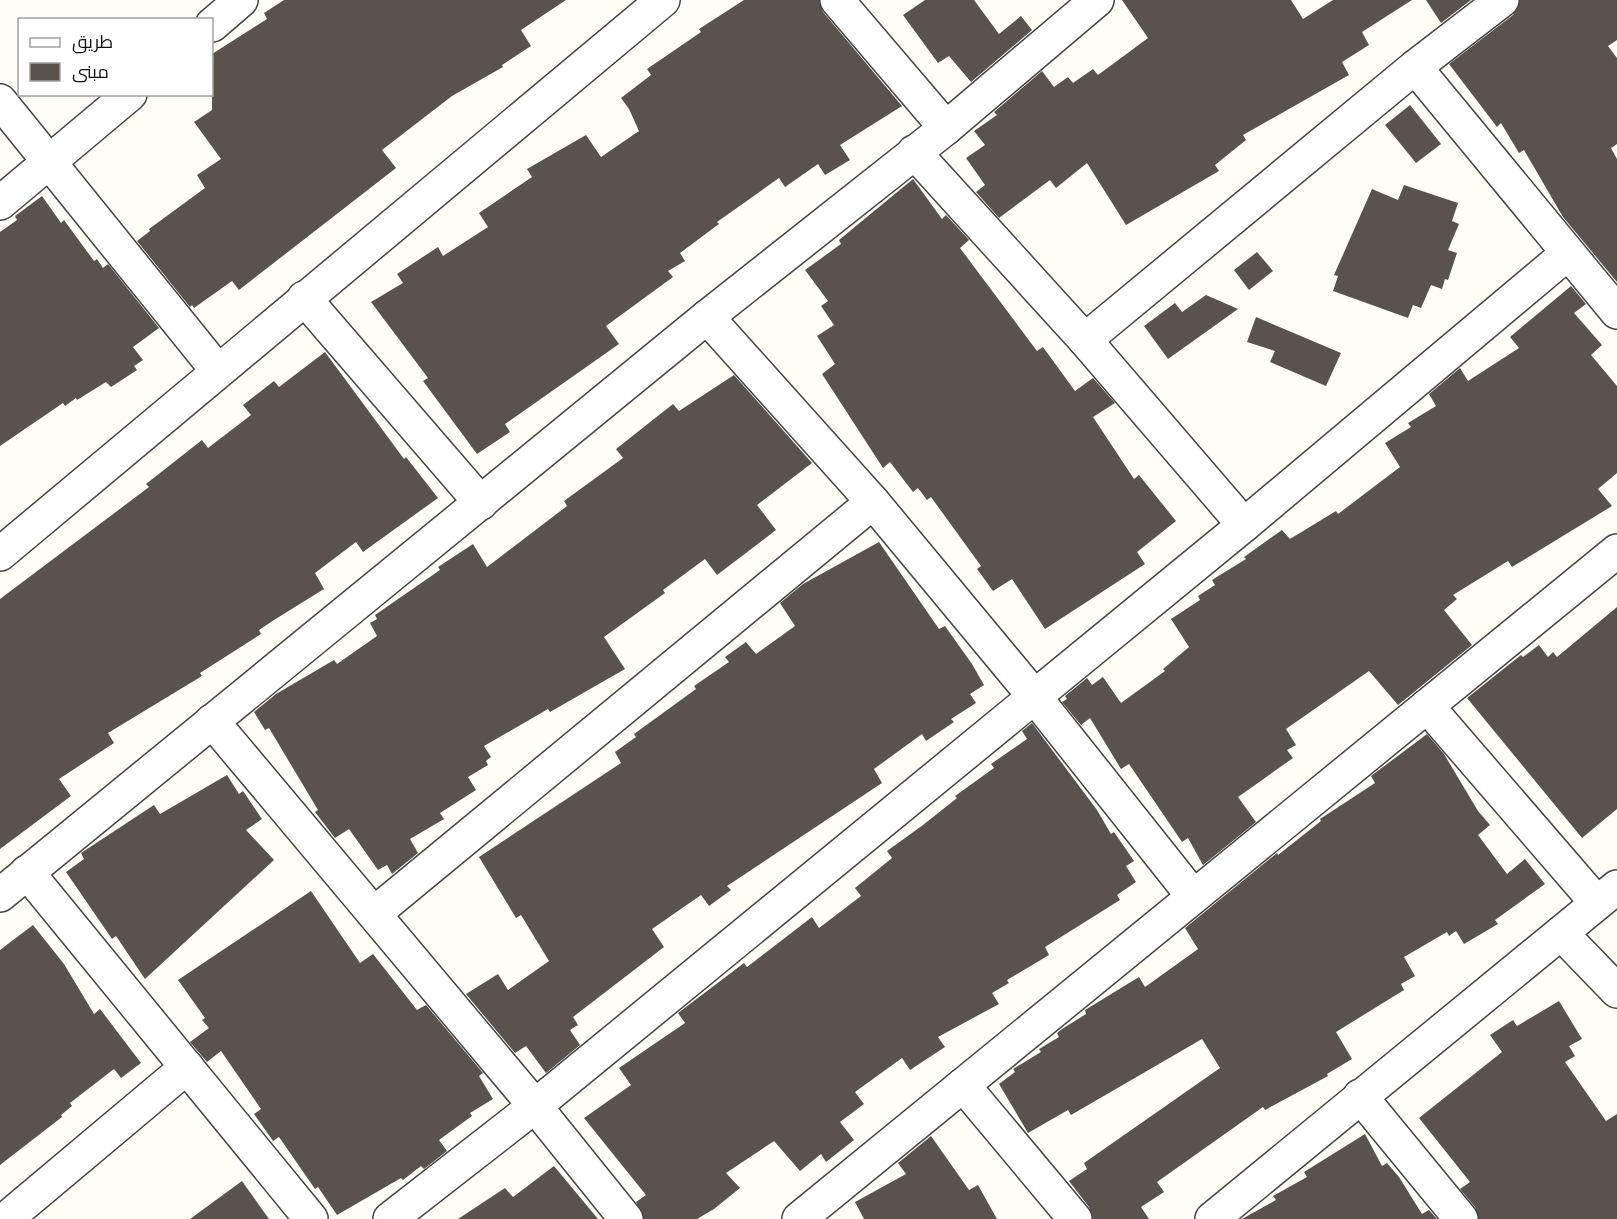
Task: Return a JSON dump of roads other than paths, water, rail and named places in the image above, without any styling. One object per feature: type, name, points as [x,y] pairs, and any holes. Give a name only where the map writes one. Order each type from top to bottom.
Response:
[{"type":"street","points":[[213,24],[241,0]]},
{"type":"street","points":[[0,554],[217,370],[663,0]]},
{"type":"street","points":[[837,0],[945,128]]},
{"type":"street","points":[[0,895],[707,317],[945,128],[1097,0]]},
{"type":"street","points":[[1085,339],[1415,67],[1502,0]]},
{"type":"street","points":[[1415,67],[1617,312]]},
{"type":"street","points":[[0,202],[128,96]]},
{"type":"street","points":[[0,100],[217,370]]},
{"type":"street","points":[[914,152],[1085,339],[1244,525]]},
{"type":"street","points":[[390,1219],[535,1106],[1244,525],[1568,253]]},
{"type":"street","points":[[304,298],[481,503]]},
{"type":"street","points":[[707,317],[873,502],[1034,696],[1193,896]]},
{"type":"street","points":[[375,913],[873,502]]},
{"type":"street","points":[[799,1219],[1617,551]]},
{"type":"street","points":[[1212,1219],[1607,895],[1427,706]]},
{"type":"street","points":[[212,721],[375,913],[626,1219]]},
{"type":"street","points":[[27,872],[310,1219]]},
{"type":"street","points":[[1561,933],[1617,992]]},
{"type":"street","points":[[6,1219],[187,1067]]},
{"type":"street","points":[[963,1085],[1075,1219]]},
{"type":"street","points":[[1360,1096],[1461,1219]]}]
